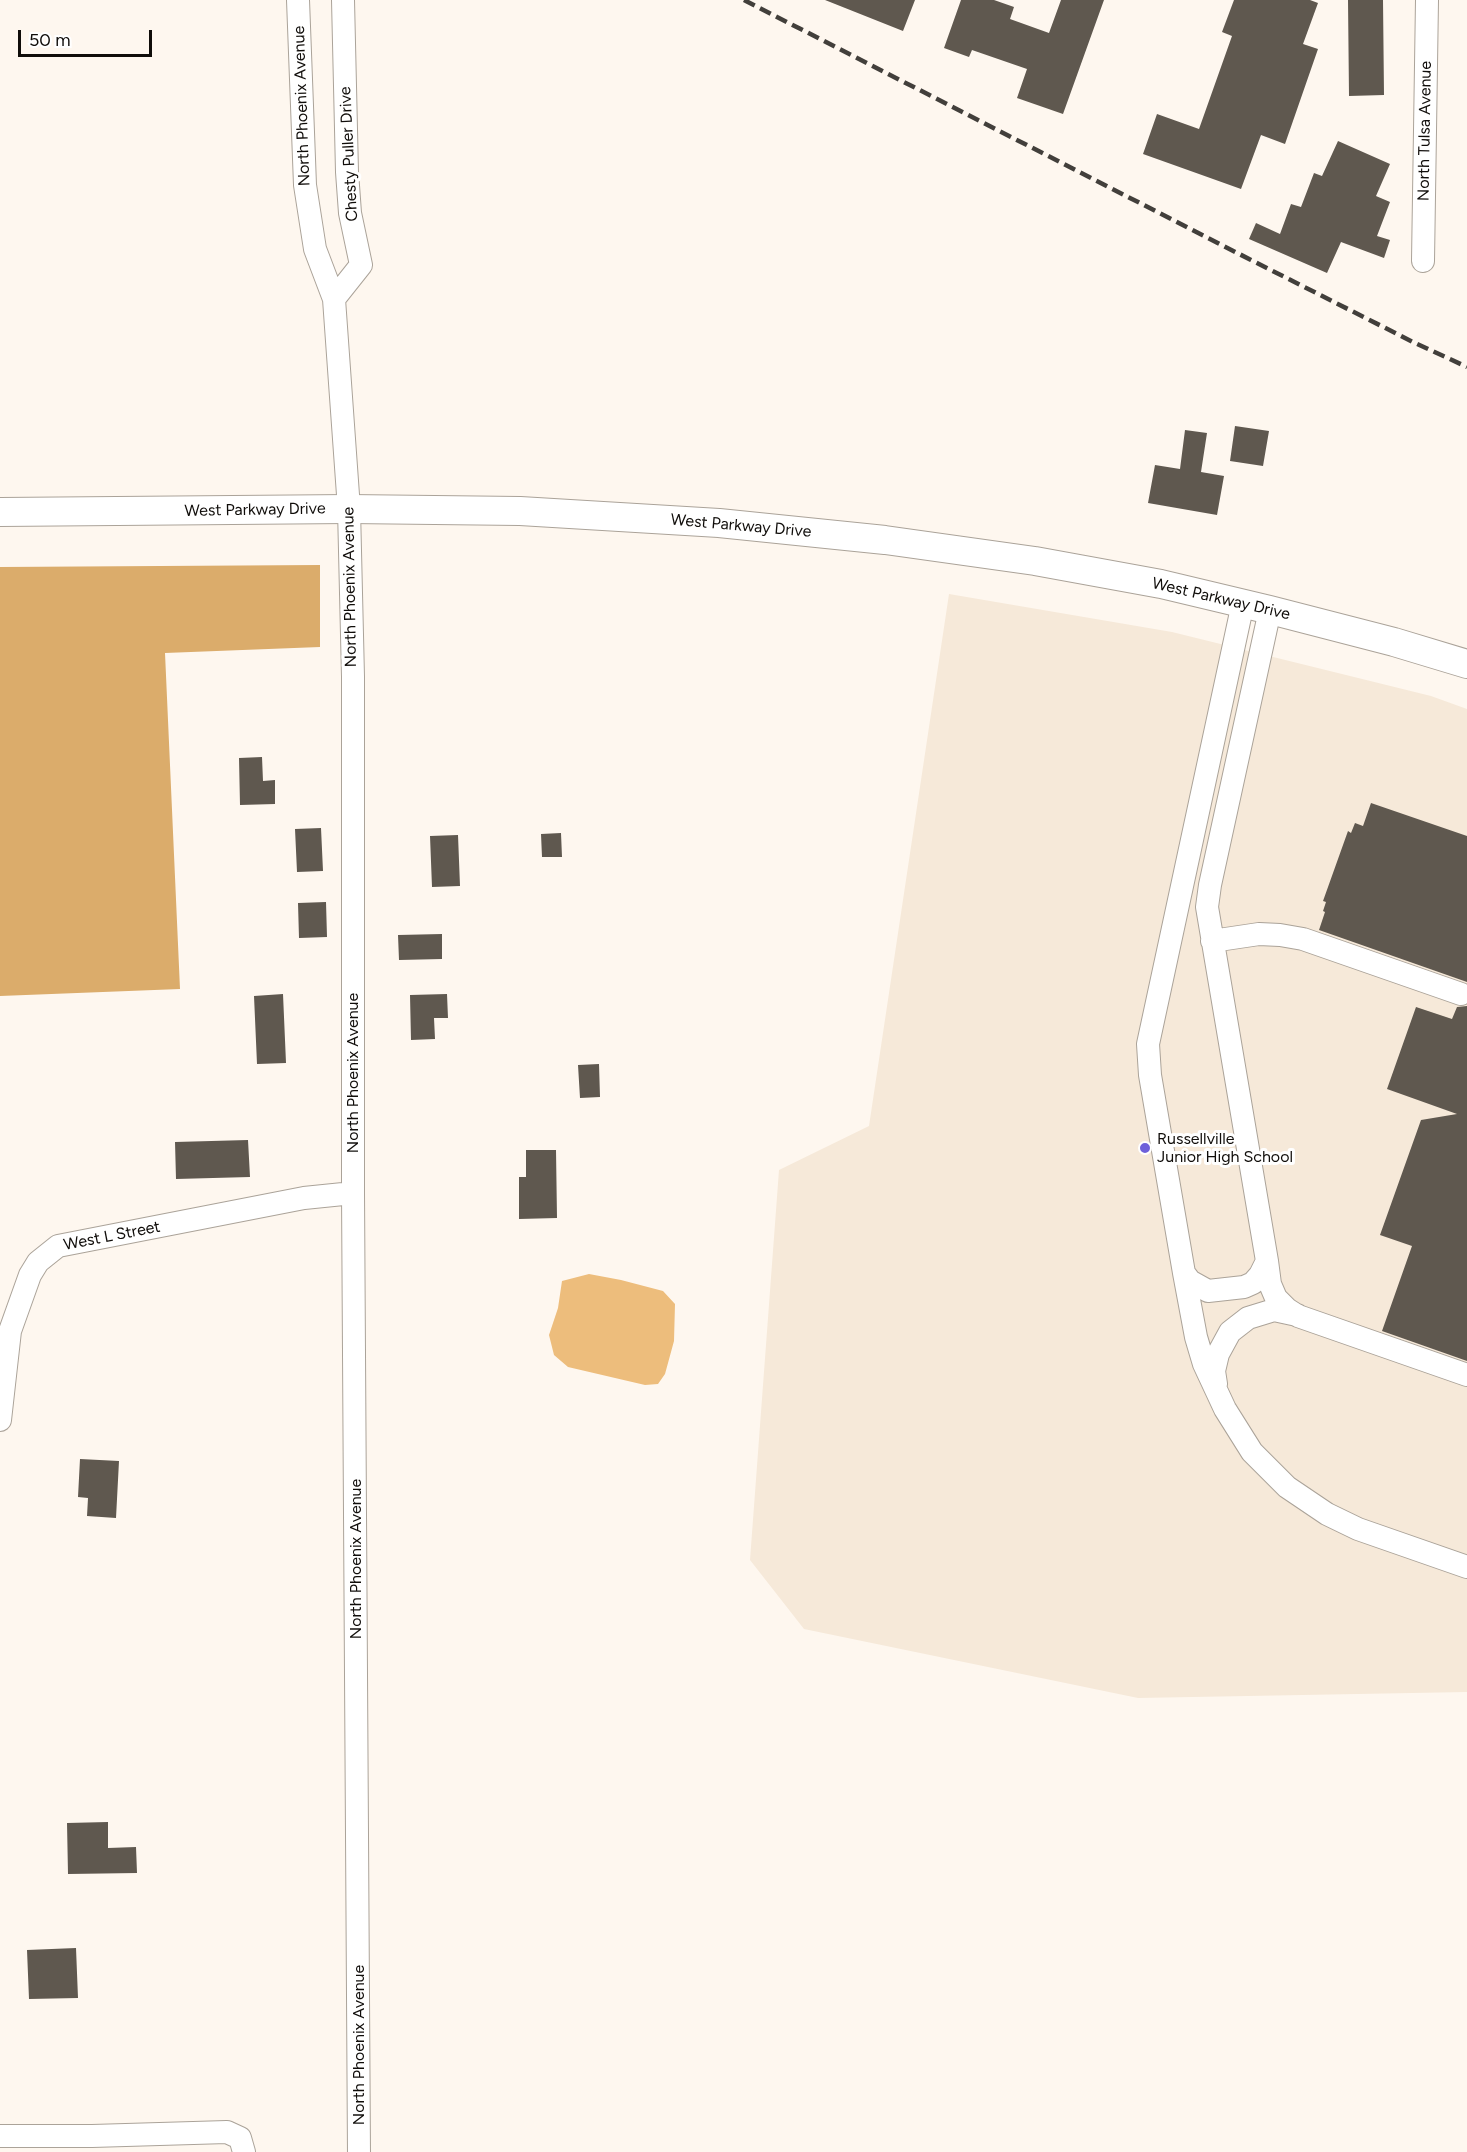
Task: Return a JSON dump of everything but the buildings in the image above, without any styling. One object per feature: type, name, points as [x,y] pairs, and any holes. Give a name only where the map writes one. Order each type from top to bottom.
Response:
[{"type":"main road","name":"West Parkway Drive","points":[[0,512],[349,509],[520,511],[719,523],[885,540],[1035,561],[1161,584],[1394,642],[1467,664]]},
{"type":"street","name":"North Phoenix Avenue","points":[[298,0],[305,185],[315,249],[334,298],[349,509],[353,677],[353,1193],[359,2152]]},
{"type":"street","name":"Chesty Puller Drive","points":[[334,298],[361,266],[350,213],[347,172],[343,0]]},
{"type":"street","name":"North Tulsa Avenue","points":[[1423,261],[1427,0]]},
{"type":"street","points":[[1243,603],[1148,1044],[1152,1086],[1196,1337],[1204,1364],[1225,1409],[1252,1452],[1287,1487],[1327,1514],[1358,1529],[1467,1567]]},
{"type":"street","points":[[1270,610],[1208,896],[1212,940],[1270,1284],[1276,1298],[1298,1316]]},
{"type":"street","points":[[1212,940],[1259,934],[1303,939],[1461,994]]},
{"type":"street","name":"West L Street","points":[[0,1420],[10,1331],[30,1275],[38,1262],[58,1246],[304,1198],[353,1193]]},
{"type":"street","points":[[1184,1273],[1190,1281],[1208,1291],[1231,1289],[1244,1287],[1253,1282],[1260,1275],[1267,1261]]},
{"type":"street","points":[[1216,1390],[1214,1371],[1218,1354],[1230,1332],[1248,1318],[1274,1310],[1298,1316],[1467,1375]]},
{"type":"street","points":[[0,2136],[93,2144],[227,2132],[240,2138],[244,2152]]},
{"type":"shaded area","points":[[320,565],[320,647],[165,653],[180,989],[0,996],[0,567]]},
{"type":"shaded area","name":"Russellville Junior High School","points":[[949,594],[1172,632],[1431,696],[1467,709],[1467,1692],[1138,1698],[804,1629],[750,1560],[779,1170],[869,1126]]},
{"type":"shaded area","points":[[589,1274],[663,1291],[675,1304],[674,1341],[665,1374],[658,1384],[645,1385],[568,1367],[554,1355],[549,1335],[558,1308],[562,1281]]},
{"type":"railway","points":[[744,0],[1251,260],[1467,367]]},
{"type":"place","name":"Russellville Junior High School","points":[[1145,1148]]}]
